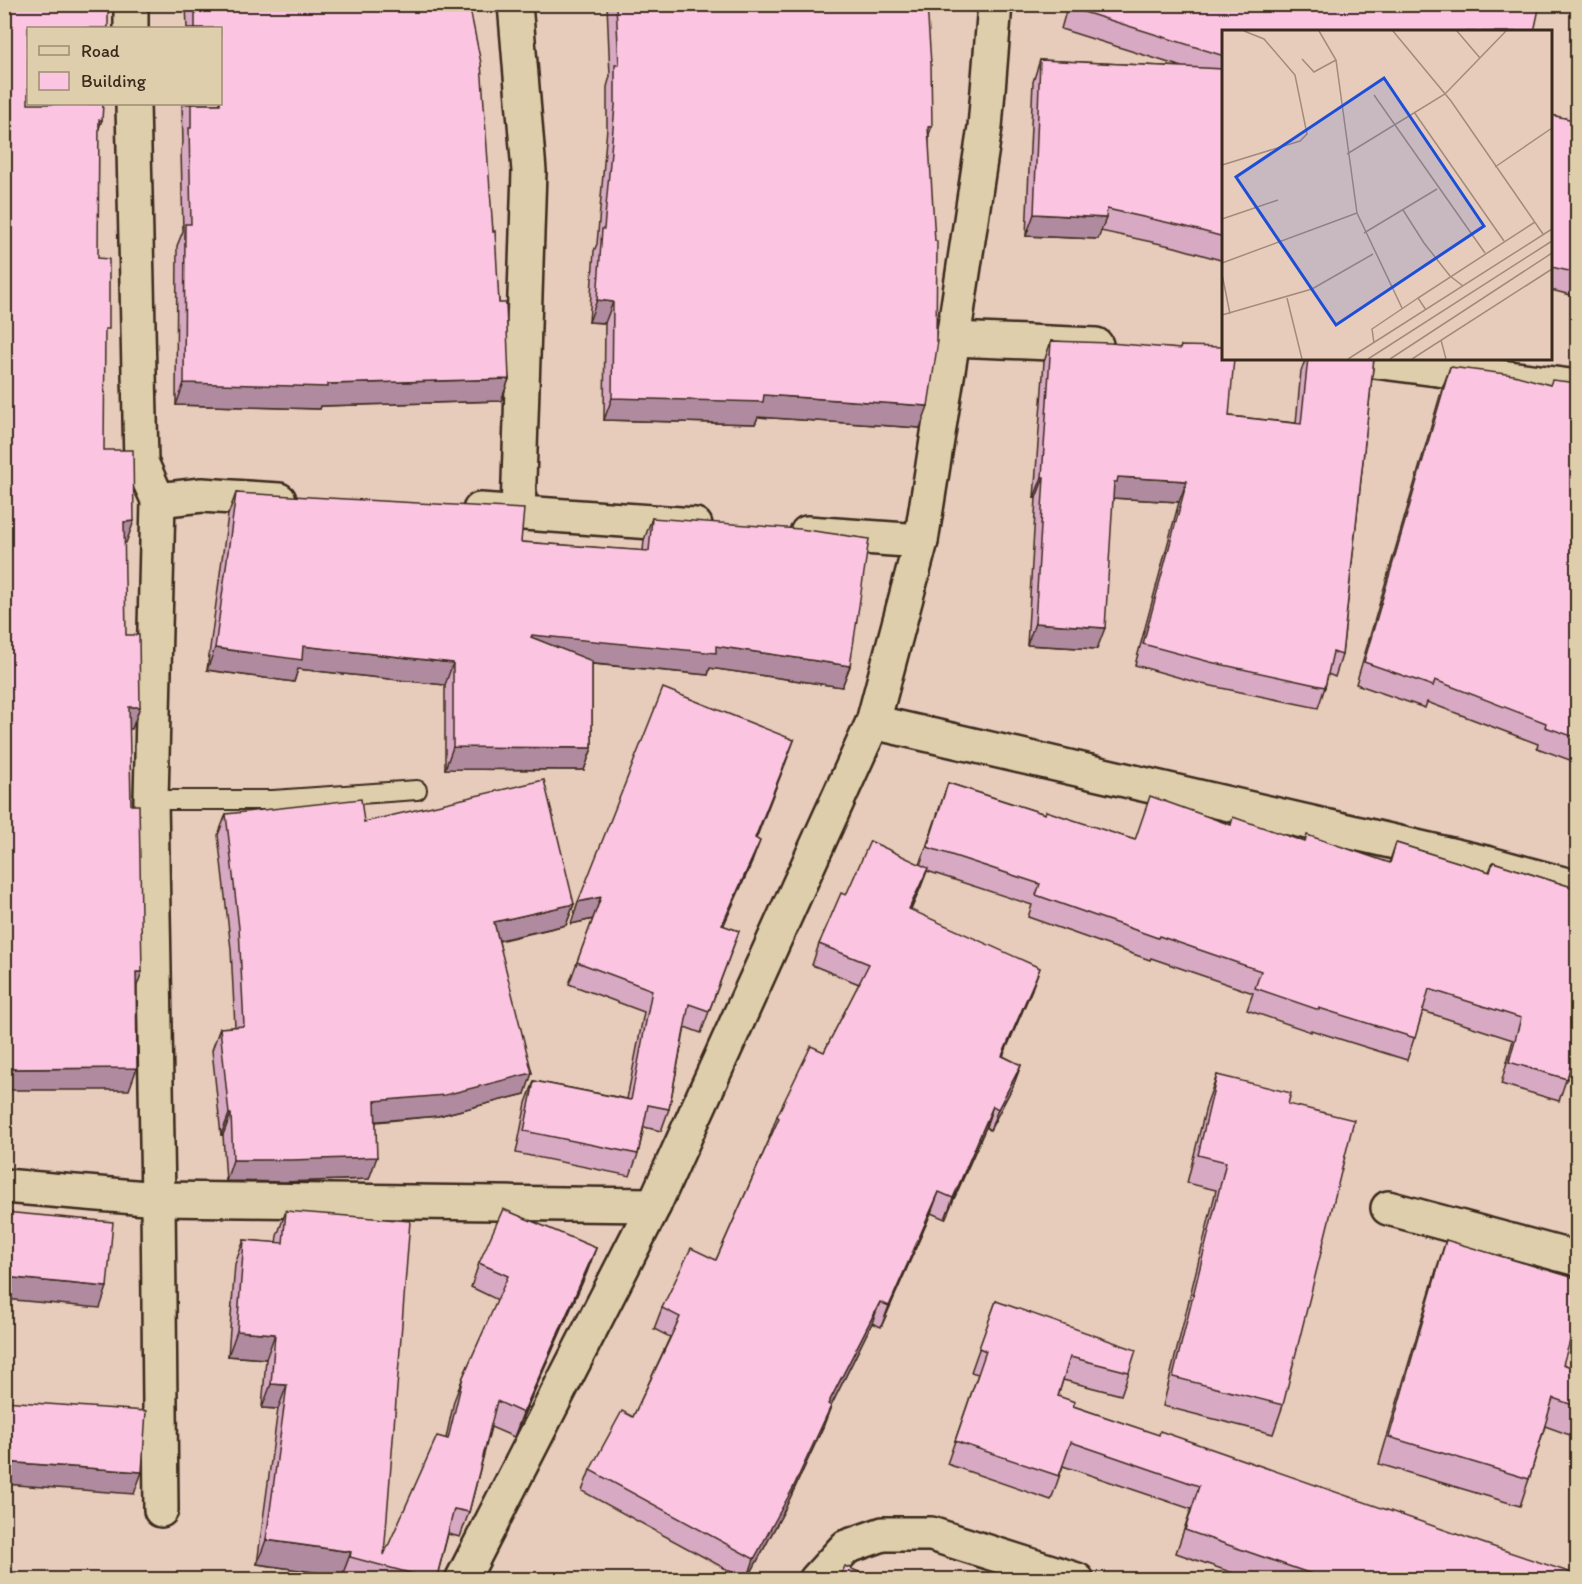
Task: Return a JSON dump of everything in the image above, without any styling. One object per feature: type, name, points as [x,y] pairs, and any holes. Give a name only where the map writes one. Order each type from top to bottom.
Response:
[{"type":"street","points":[[131,4],[131,27]]},
{"type":"street","points":[[515,4],[529,171],[518,512]]},
{"type":"street","points":[[462,1580],[654,1205],[873,722],[921,541],[985,127],[995,4]]},
{"type":"street","points":[[133,105],[141,462],[158,500],[151,800],[159,1199],[161,1510]]},
{"type":"street","points":[[953,339],[1130,347]]},
{"type":"street","points":[[1367,360],[1578,387]]},
{"type":"street","points":[[158,500],[202,495],[307,501]]},
{"type":"street","points":[[447,508],[719,527]]},
{"type":"street","points":[[779,531],[921,541]]},
{"type":"street","points":[[873,722],[1486,863],[1578,888]]},
{"type":"street","points":[[4,1186],[159,1199],[654,1205]]},
{"type":"street","points":[[1388,1208],[1578,1259]]},
{"type":"street","points":[[816,1580],[846,1547],[883,1534],[931,1534],[1077,1580]]},
{"type":"lane","points":[[151,800],[273,800],[417,790]]},
{"type":"building","points":[[4,4],[108,4],[108,27],[27,27],[27,105],[103,105],[102,120],[99,120],[98,258],[109,259],[109,329],[105,329],[104,450],[133,450],[134,521],[124,522],[126,635],[139,635],[140,707],[129,707],[131,805],[139,805],[142,972],[136,972],[137,1068],[4,1069]]},
{"type":"building","points":[[195,4],[469,4],[481,63],[499,303],[506,303],[509,379],[328,384],[328,387],[184,383],[185,224],[191,224],[189,128],[191,128],[191,105],[222,105],[222,27],[195,27]]},
{"type":"building","points":[[616,4],[927,4],[932,126],[928,127],[935,241],[937,241],[936,341],[938,341],[928,406],[764,395],[763,402],[612,398],[613,302],[597,300],[615,106],[615,65],[619,65]]},
{"type":"building","points":[[1069,4],[1540,4],[1534,30],[1222,30],[1222,55],[1068,7]]},
{"type":"building","points":[[1040,60],[1222,69],[1222,236],[1107,209],[1106,218],[1034,214]]},
{"type":"building","points":[[1552,115],[1578,121],[1578,273],[1552,267]]},
{"type":"building","points":[[1051,341],[1180,349],[1181,346],[1222,347],[1222,360],[1234,360],[1229,416],[1301,424],[1308,360],[1374,360],[1342,655],[1333,652],[1325,687],[1210,662],[1143,644],[1187,481],[1118,477],[1117,482],[1114,482],[1105,628],[1035,623],[1044,477],[1042,477]]},
{"type":"building","points":[[1450,367],[1514,375],[1550,385],[1552,380],[1578,383],[1578,738],[1545,727],[1546,723],[1435,680],[1433,686],[1364,662]]},
{"type":"building","points":[[236,493],[524,509],[521,542],[649,551],[652,518],[800,529],[869,539],[850,666],[716,646],[716,653],[532,635],[531,637],[592,661],[592,748],[453,747],[453,663],[303,646],[302,660],[215,648]]},
{"type":"building","points":[[663,688],[794,740],[755,838],[760,841],[722,925],[739,931],[709,1011],[689,1004],[669,1109],[648,1105],[638,1154],[524,1131],[534,1081],[631,1100],[652,990],[577,962],[601,897],[578,902]]},
{"type":"building","points":[[544,780],[574,904],[494,922],[532,1073],[445,1095],[375,1101],[377,1157],[233,1160],[231,1114],[229,1114],[220,1028],[244,1026],[239,928],[226,814],[361,799],[364,822]]},
{"type":"building","points":[[948,783],[1135,840],[1150,796],[1231,825],[1233,817],[1305,842],[1307,835],[1390,863],[1396,843],[1490,872],[1493,862],[1578,889],[1578,1053],[1574,1052],[1567,1079],[1509,1062],[1521,1018],[1429,989],[1415,1038],[1319,1008],[1319,1010],[1255,988],[1261,971],[1036,895],[1040,884],[927,847]]},
{"type":"building","points":[[870,841],[928,868],[909,909],[1040,968],[1002,1056],[1021,1065],[998,1109],[993,1106],[953,1198],[939,1192],[889,1306],[880,1302],[828,1404],[831,1406],[793,1488],[754,1559],[590,1470],[622,1411],[633,1417],[680,1317],[662,1308],[691,1248],[716,1260],[779,1118],[777,1116],[811,1046],[824,1052],[869,964],[819,944],[841,893],[846,895]]},
{"type":"building","points":[[1217,1075],[1291,1093],[1288,1104],[1354,1120],[1283,1405],[1173,1377],[1226,1162],[1198,1155]]},
{"type":"building","points":[[503,1209],[596,1248],[523,1413],[497,1401],[469,1512],[454,1509],[436,1580],[350,1557],[351,1552],[266,1540],[287,1385],[271,1384],[275,1334],[237,1331],[244,1240],[283,1243],[286,1211],[410,1221],[384,1555],[437,1436],[448,1439],[463,1377],[508,1276],[479,1263]]},
{"type":"building","points":[[4,1212],[113,1222],[107,1287],[4,1277]]},
{"type":"building","points":[[1446,1240],[1578,1279],[1578,1315],[1563,1364],[1578,1370],[1578,1407],[1553,1398],[1529,1479],[1389,1437]]},
{"type":"building","points":[[996,1301],[1136,1350],[1129,1372],[1070,1357],[1058,1396],[1075,1402],[1073,1406],[1159,1435],[1160,1431],[1578,1575],[1578,1580],[1329,1580],[1185,1530],[1199,1486],[1071,1442],[1059,1476],[955,1441],[986,1351],[979,1348]]},
{"type":"building","points":[[4,1401],[146,1411],[142,1472],[4,1462]]},
{"type":"building","points":[[845,1566],[877,1580],[839,1580]]},
{"type":"building","points":[[4,1573],[23,1574],[23,1580],[4,1580]]}]
